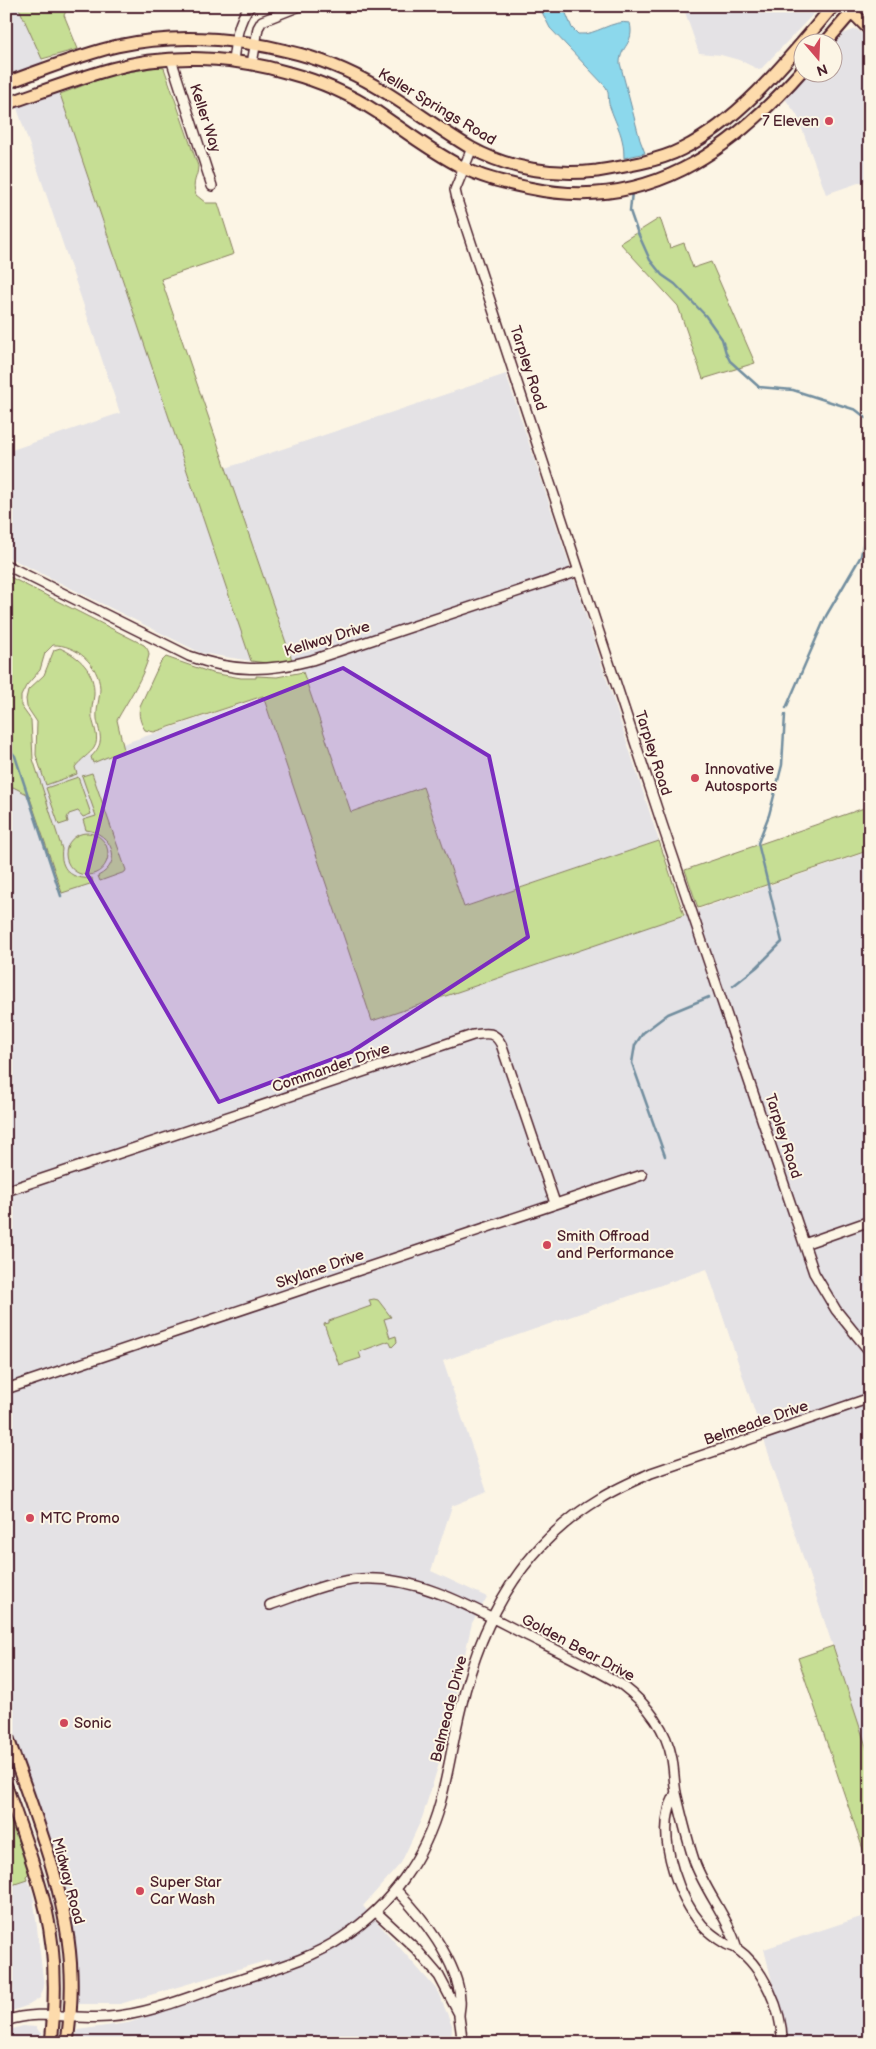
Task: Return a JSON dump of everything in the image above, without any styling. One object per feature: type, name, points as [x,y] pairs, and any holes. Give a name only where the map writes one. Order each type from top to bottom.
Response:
[{"type":"main road","name":"Keller Springs Road","points":[[8,82],[116,46],[175,40],[236,41],[256,44],[287,51],[344,71],[376,86],[472,148],[519,166],[543,172],[576,173],[626,167],[680,150],[704,136],[754,95],[778,71],[833,6]]},
{"type":"main road","points":[[834,32],[852,8],[870,30]]},
{"type":"main road","points":[[8,82],[11,102],[112,69],[171,59],[233,61],[252,64],[289,73],[326,86],[352,98],[378,112],[425,146],[464,168],[502,182],[540,190],[576,194],[607,193],[647,184],[688,167],[720,147],[745,127],[777,99],[794,79]]},
{"type":"main road","points":[[680,150],[688,167]]},
{"type":"main road","name":"Midway Road","points":[[6,1733],[12,1766],[56,1885],[70,1950],[72,1974],[67,2043]]},
{"type":"main road","name":"Midway Road","points":[[6,1786],[40,1888],[50,1937],[54,1973],[54,2014],[51,2043]]},
{"type":"main road","points":[[40,1888],[56,1885]]},
{"type":"street","points":[[233,61],[236,41],[246,11],[250,6]]},
{"type":"street","points":[[252,64],[258,28],[262,21],[300,6]]},
{"type":"street","name":"Keller Way","points":[[171,59],[212,186]]},
{"type":"street","name":"Tarpley Road","points":[[472,148],[455,190],[458,203],[516,375],[578,571],[814,1273],[827,1296],[870,1352]]},
{"type":"street","name":"Kellway Drive","points":[[6,565],[189,656],[220,666],[257,670],[312,660],[578,571]]},
{"type":"street","name":"Commander Drive","points":[[6,1191],[473,1034],[489,1033],[497,1036],[502,1044],[555,1204]]},
{"type":"street","name":"Skylane Drive","points":[[6,1389],[642,1174]]},
{"type":"street","points":[[804,1244],[870,1222]]},
{"type":"street","name":"Belmeade Drive","points":[[6,2021],[28,2015],[54,2014],[107,2017],[141,2012],[285,1965],[344,1937],[376,1912],[396,1890],[416,1861],[432,1829],[440,1803],[462,1705],[477,1653],[491,1617],[513,1582],[544,1544],[566,1522],[602,1497],[651,1474],[870,1398]]},
{"type":"street","name":"Golden Bear Drive","points":[[270,1605],[339,1583],[359,1579],[381,1579],[413,1584],[491,1617],[604,1674],[635,1695],[652,1712],[666,1739],[672,1759],[676,1792],[695,1862],[710,1896],[734,1937],[737,1948],[760,1974],[772,1996],[780,2023],[782,2043]]},
{"type":"street","name":"Golden Bear Drive","points":[[676,1792],[669,1810],[666,1835],[674,1870],[686,1899],[704,1926],[727,1944],[737,1948]]},
{"type":"street","points":[[396,1890],[425,1923],[448,1960],[460,1999],[459,2014],[462,2043]]},
{"type":"street","points":[[376,1912],[416,1949],[439,1976],[459,2014]]},
{"type":"highlighted area","points":[[343,668],[489,756],[528,937],[351,1052],[219,1102],[87,874],[115,758]]},
{"type":"shaded area","points":[[6,6],[18,6],[45,65],[6,78]]},
{"type":"shaded area","points":[[683,6],[821,6],[796,32],[794,32],[794,34],[760,70],[739,60],[721,55],[699,53]]},
{"type":"shaded area","points":[[856,29],[870,43],[870,179],[826,194],[797,115],[783,96],[798,82],[844,82],[844,34]]},
{"type":"shaded area","points":[[58,91],[251,661],[201,653],[6,556],[6,452],[120,413],[16,105]]},
{"type":"shaded area","points":[[506,374],[659,841],[464,907],[423,788],[351,812],[303,672],[290,657],[226,468]]},
{"type":"shaded area","points":[[263,697],[373,1020],[870,851],[870,1758],[707,1269],[443,1361],[487,1492],[452,1506],[431,1571],[487,1597],[472,1623],[442,1754],[422,1818],[401,1863],[363,1906],[437,1990],[452,2025],[451,2043],[76,2043],[77,2030],[128,2023],[279,1973],[269,1960],[120,2004],[78,2004],[77,1962],[65,1892],[6,1712],[6,783]]},
{"type":"shaded area","points":[[6,1817],[33,1894],[44,1987],[40,1998],[29,2005],[6,2013]]},
{"type":"shaded area","points":[[870,1914],[870,2043],[787,2043],[764,1949]]},
{"type":"shaded area","points":[[23,2026],[36,2027],[45,2039],[45,2043],[6,2043],[6,2031]]},
{"type":"green space","points":[[18,6],[69,6],[64,15],[78,49],[42,59]]},
{"type":"green space","points":[[157,67],[164,68],[198,166],[194,183],[196,195],[206,203],[218,203],[234,254],[161,279],[292,660],[266,663],[251,661],[60,94],[111,75]]},
{"type":"green space","points":[[660,218],[670,248],[684,243],[693,268],[711,262],[755,363],[703,379],[678,306],[620,243]]},
{"type":"green space","points":[[6,575],[144,645],[149,654],[140,680],[117,720],[124,750],[93,763],[91,757],[100,743],[97,715],[100,688],[95,671],[85,658],[70,648],[53,645],[45,653],[40,670],[26,686],[21,696],[21,706],[31,720],[33,759],[62,849],[63,862],[68,872],[73,875],[92,878],[93,883],[62,893],[29,795],[13,787],[6,789]]},
{"type":"green space","points":[[60,648],[80,660],[92,679],[94,695],[92,718],[96,733],[96,744],[75,767],[77,774],[46,785],[36,755],[37,722],[27,707],[26,699],[28,690],[44,675],[54,650]]},
{"type":"green space","points":[[166,657],[212,673],[241,678],[256,678],[256,676],[277,677],[303,672],[351,812],[423,787],[464,907],[659,841],[684,915],[372,1021],[263,696],[154,732],[145,730],[140,718],[140,706],[160,663]]},
{"type":"green space","points":[[92,773],[126,870],[100,881],[98,876],[111,864],[112,857],[108,842],[95,832],[86,830],[83,820],[96,816],[82,776]]},
{"type":"green space","points":[[78,777],[91,814],[83,817],[78,811],[69,814],[68,822],[59,825],[46,788]]},
{"type":"green space","points":[[870,806],[870,850],[698,908],[685,870]]},
{"type":"green space","points":[[91,833],[99,836],[105,842],[108,854],[105,866],[99,872],[83,875],[75,872],[69,866],[66,850],[69,842],[75,836]]},
{"type":"green space","points":[[369,1300],[378,1300],[391,1317],[384,1319],[390,1338],[396,1336],[397,1342],[392,1347],[389,1341],[359,1352],[361,1358],[339,1365],[324,1324],[371,1306]]},
{"type":"green space","points":[[833,1646],[870,1758],[870,1870],[798,1658]]},
{"type":"green space","points":[[6,1805],[29,1873],[26,1876],[27,1880],[6,1887]]},
{"type":"water","points":[[539,6],[563,6],[572,28],[578,34],[591,33],[617,23],[630,23],[631,36],[622,53],[620,63],[645,153],[624,158],[621,137],[609,104],[606,87],[550,28]]},
{"type":"waterway","points":[[632,192],[630,211],[650,260],[662,275],[675,284],[705,315],[722,339],[730,361],[759,387],[793,390],[856,410],[870,421]]},
{"type":"waterway","points":[[786,708],[826,616],[861,556],[870,507]]},
{"type":"waterway","points":[[733,986],[757,967],[782,942],[758,843],[769,815],[782,765],[785,715]]},
{"type":"waterway","points":[[6,745],[15,756],[61,896]]},
{"type":"waterway","points":[[665,1156],[632,1063],[635,1045],[643,1033],[668,1014],[709,997]]},
{"type":"place","name":"7 Eleven","points":[[829,121]]},
{"type":"place","name":"Innovative Autosports","points":[[695,778]]},
{"type":"place","name":"Smith Offroad and Performance","points":[[547,1245]]},
{"type":"place","name":"MTC Promo","points":[[30,1518]]},
{"type":"place","name":"Sonic","points":[[64,1723]]},
{"type":"place","name":"Super Star Car Wash","points":[[140,1891]]}]
